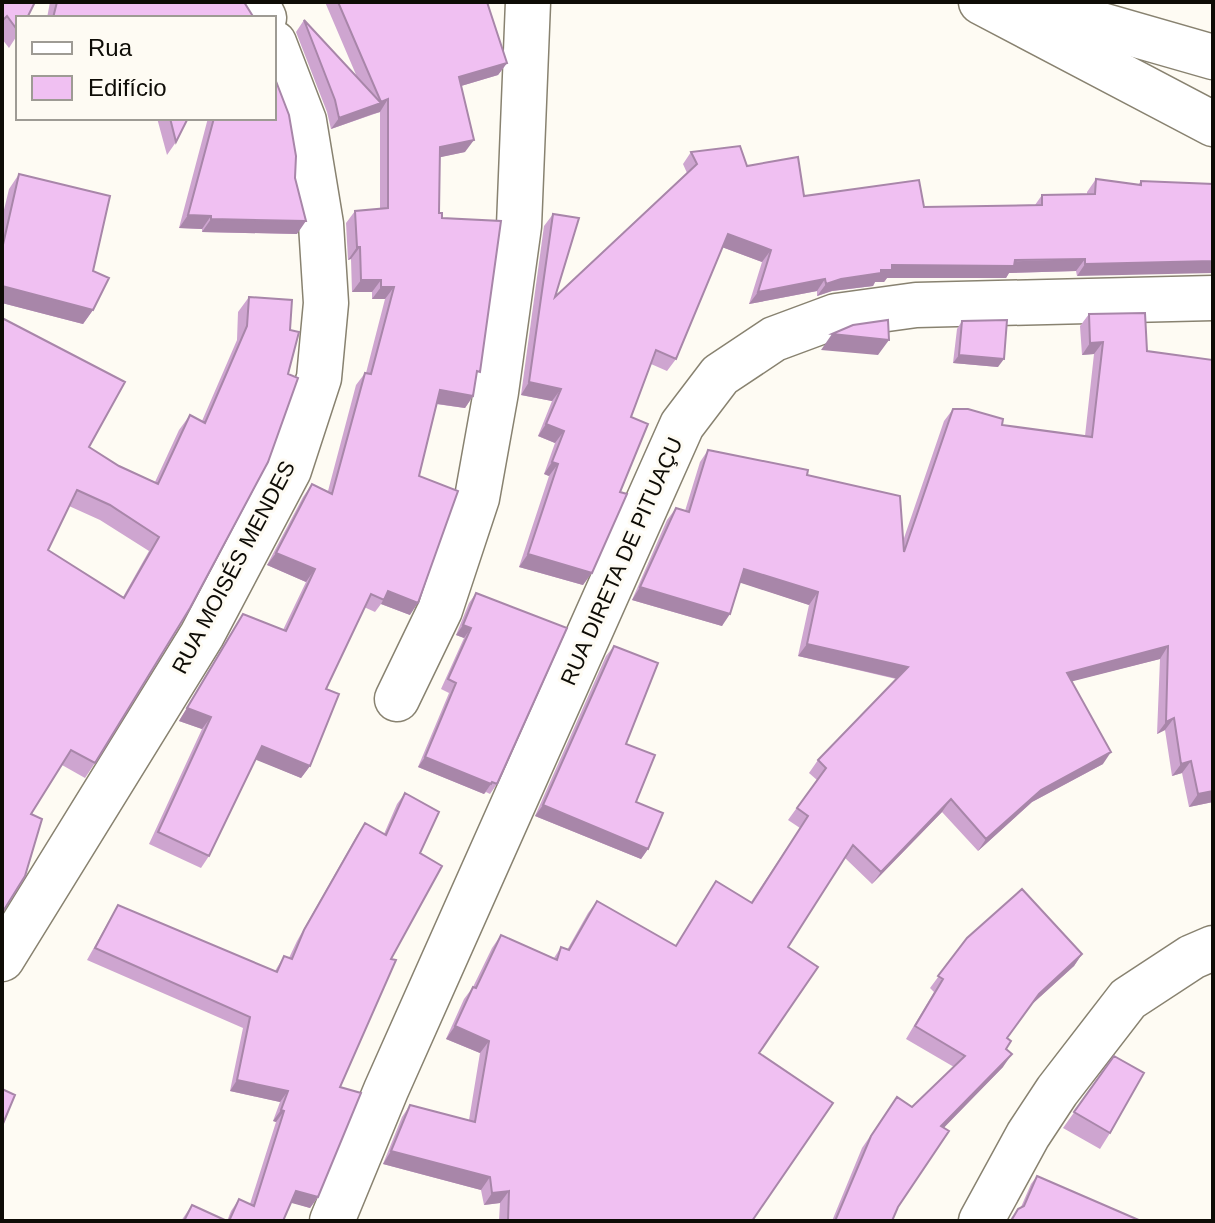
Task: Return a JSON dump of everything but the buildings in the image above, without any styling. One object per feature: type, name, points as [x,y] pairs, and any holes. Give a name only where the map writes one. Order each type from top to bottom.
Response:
[{"type":"street","points":[[397,699],[440,610],[477,498],[496,392],[519,226],[528,2]]},
{"type":"street","points":[[981,2],[1213,124]]},
{"type":"street","points":[[1021,2],[1213,57]]},
{"type":"street","name":"RUA MOISÉS MENDES","points":[[2,959],[202,635],[289,470],[319,378],[326,303],[321,224],[304,121],[276,48]]},
{"type":"street","name":"RUA DIRETA DE PITUAÇU","points":[[332,1221],[386,1090],[682,425],[720,375],[774,339],[836,316],[916,305],[1213,298]]},
{"type":"street","points":[[981,1221],[1028,1135],[1057,1091],[1128,999],[1192,957],[1213,948]]}]
